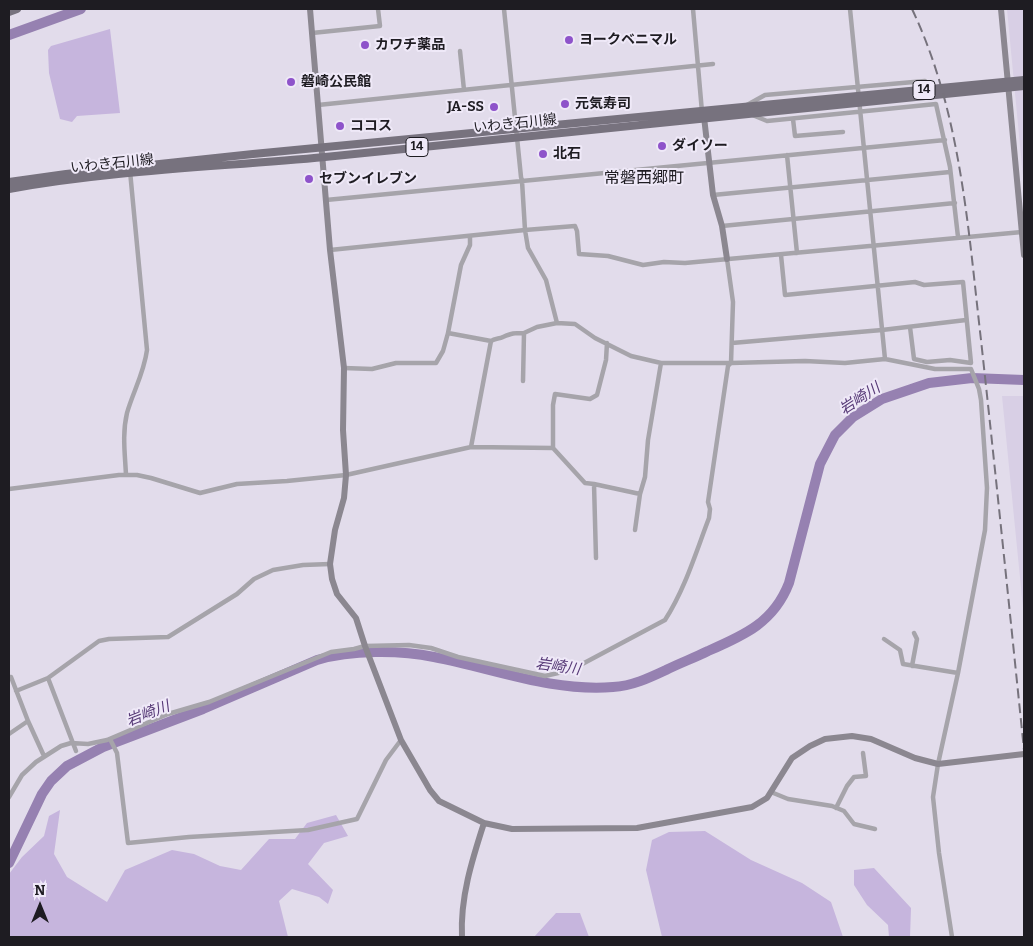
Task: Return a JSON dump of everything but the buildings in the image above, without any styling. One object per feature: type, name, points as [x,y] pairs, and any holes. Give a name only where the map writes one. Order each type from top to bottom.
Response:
[{"type":"main road","points":[[9,12],[17,9]]},
{"type":"main road","name":"いわき石川線","points":[[825,103],[1024,80]]},
{"type":"main road","name":"いわき石川線","points":[[9,182],[66,174],[322,157],[516,133],[703,114],[1024,86]]},
{"type":"main road","name":"いわき石川線","points":[[9,189],[130,171],[322,148],[516,133]]},
{"type":"street","points":[[310,9],[330,250],[344,368],[343,430],[346,475],[344,498],[335,530],[330,564],[332,579],[337,594],[356,618],[370,661],[401,740],[430,790],[439,800],[484,823],[512,829],[637,828],[752,807],[767,798],[792,758],[825,739],[852,736],[871,739],[915,758],[938,764],[1024,754]]},
{"type":"street","points":[[312,33],[380,26],[378,9]]},
{"type":"street","points":[[504,9],[528,248],[546,280],[556,323]]},
{"type":"street","points":[[9,797],[22,775],[44,756],[61,746],[71,743],[88,744],[110,739],[168,714],[209,702],[332,652],[409,645],[431,648],[458,657],[545,676],[571,670],[665,620],[684,584],[709,518],[710,508],[708,502],[728,366],[731,362],[732,343],[733,302],[722,226],[713,195],[693,9]]},
{"type":"street","points":[[850,9],[884,359]]},
{"type":"street","points":[[1001,9],[1021,183],[1024,255]]},
{"type":"street","points":[[460,51],[464,90]]},
{"type":"street","points":[[318,105],[713,64]]},
{"type":"street","points":[[925,81],[765,95],[747,110],[767,121],[936,104],[945,140],[955,203],[958,237]]},
{"type":"street","points":[[793,119],[795,136],[843,132]]},
{"type":"street","points":[[326,200],[945,140]]},
{"type":"street","points":[[788,155],[797,253]]},
{"type":"street","points":[[126,475],[123,435],[127,413],[145,363],[147,350],[130,171]]},
{"type":"street","points":[[713,195],[950,172]]},
{"type":"street","points":[[722,226],[955,203]]},
{"type":"street","points":[[330,250],[576,228],[579,254],[608,256],[642,265],[781,255],[1022,232]]},
{"type":"street","points":[[344,368],[372,369],[396,363],[436,363],[448,334],[461,265],[470,245],[470,236]]},
{"type":"street","points":[[781,255],[785,295],[915,282],[924,286],[963,282],[971,363],[950,360],[927,362],[914,359],[910,327]]},
{"type":"street","points":[[732,343],[882,330],[966,320]]},
{"type":"street","points":[[448,334],[491,341],[496,338],[502,338],[509,333],[524,333],[537,327],[556,323],[576,324],[631,356],[661,363],[805,361],[845,363],[884,359],[935,369],[971,369],[974,372],[981,400],[987,508],[985,530],[958,673],[938,764],[934,797],[934,810],[952,937]]},
{"type":"street","points":[[523,381],[524,333]]},
{"type":"street","points":[[471,447],[491,341]]},
{"type":"street","points":[[607,343],[606,360],[597,395],[594,398],[555,394],[552,405],[553,448],[586,483],[640,494]]},
{"type":"street","points":[[635,530],[640,494],[645,477],[648,440],[661,363]]},
{"type":"street","points":[[9,489],[138,475],[200,493],[237,484],[287,482],[346,475],[471,447],[553,448]]},
{"type":"street","points":[[594,484],[596,558]]},
{"type":"street","points":[[16,691],[48,678],[99,641],[168,637],[237,594],[254,579],[273,570],[303,565],[330,564]]},
{"type":"street","points":[[912,666],[918,639],[914,633]]},
{"type":"street","points":[[884,639],[900,650],[903,664],[958,673]]},
{"type":"street","points":[[9,677],[11,677],[44,756]]},
{"type":"street","points":[[48,678],[76,752]]},
{"type":"street","points":[[9,734],[28,721]]},
{"type":"street","points":[[110,739],[117,753],[128,843],[189,837],[308,830],[357,819],[386,760],[401,740]]},
{"type":"street","points":[[836,808],[847,786],[854,777],[866,776],[863,754]]},
{"type":"street","points":[[771,792],[788,799],[836,808],[844,811],[854,824],[875,829]]},
{"type":"street","points":[[462,937],[462,914],[471,864],[484,823]]},
{"type":"shaded area","points":[[1007,9],[1024,9],[1024,177],[1023,177]]},
{"type":"shaded area","points":[[110,29],[120,113],[77,116],[72,122],[60,119],[49,73],[48,50],[51,46]]},
{"type":"shaded area","points":[[1002,396],[1024,396],[1024,618]]},
{"type":"shaded area","points":[[60,810],[54,854],[67,877],[107,902],[125,870],[172,850],[194,854],[220,866],[241,870],[269,839],[295,839],[307,823],[336,815],[348,836],[324,843],[308,864],[333,890],[328,904],[319,897],[292,889],[279,901],[288,937],[9,937],[9,874],[22,857],[44,836],[49,816]]},
{"type":"shaded area","points":[[705,831],[751,860],[802,883],[831,902],[843,937],[662,937],[646,870],[652,840],[669,832]]},
{"type":"shaded area","points":[[874,868],[911,908],[910,937],[889,937],[888,925],[867,905],[854,885],[854,870]]},
{"type":"shaded area","points":[[556,913],[580,913],[589,937],[534,937]]},
{"type":"waterway","points":[[9,35],[81,9]]},
{"type":"waterway","name":"岩崎川","points":[[9,863],[42,794],[51,781],[67,766],[103,747],[203,709],[317,660],[345,654],[375,652],[406,653],[434,657],[545,683],[590,688],[613,687],[647,679],[734,639],[757,626],[775,608],[783,596],[789,583],[820,464],[835,435],[853,417],[882,399],[929,383],[972,378],[1024,380]]},
{"type":"railway","points":[[912,9],[929,48],[942,88],[960,171],[972,256],[987,391],[1024,750]]},
{"type":"place","name":"ヨークベニマル","points":[[569,40]]},
{"type":"place","name":"カワチ薬品","points":[[365,45]]},
{"type":"place","name":"磐崎公民館","points":[[291,82]]},
{"type":"place","name":"元気寿司","points":[[565,104]]},
{"type":"place","name":"JA-SS","points":[[494,107]]},
{"type":"place","name":"ココス","points":[[340,126]]},
{"type":"place","name":"ダイソー","points":[[662,146]]},
{"type":"place","name":"北石","points":[[543,154]]},
{"type":"place","name":"セブンイレブン","points":[[309,179]]},
{"type":"district","name":"常磐西郷町","points":[[644,179]]}]
